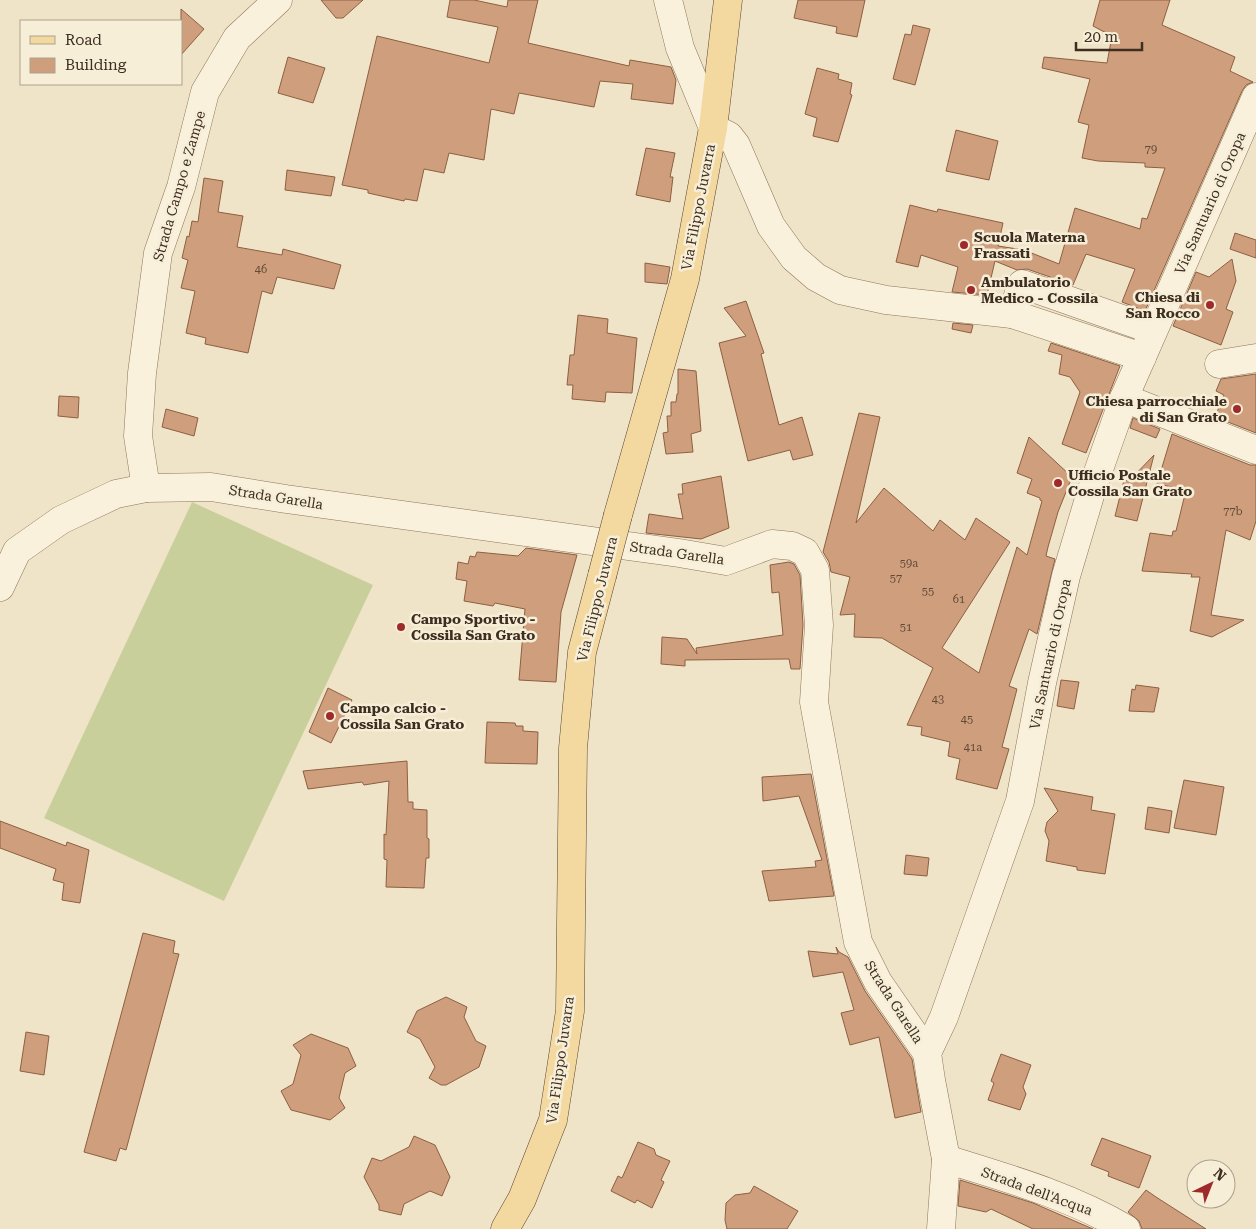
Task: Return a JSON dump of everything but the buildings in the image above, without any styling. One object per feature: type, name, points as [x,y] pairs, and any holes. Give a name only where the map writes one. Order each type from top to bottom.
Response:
[{"type":"main road","name":"Via Filippo Juvarra","points":[[505,1229],[522,1199],[553,1120],[570,1011],[573,748],[582,652],[618,515],[685,279],[713,128],[728,0]]},
{"type":"street","name":"Strada Campo e Zampe","points":[[146,488],[138,436],[142,373],[158,253],[181,188],[205,92],[237,38],[278,0]]},
{"type":"street","points":[[668,0],[680,48],[713,128],[729,136],[736,145],[771,226],[794,258],[816,277],[840,290],[886,300],[1012,314],[1142,357]]},
{"type":"street","name":"Via Santuario di Oropa","points":[[927,1053],[944,1018],[1020,801],[1042,683],[1066,576],[1091,492],[1124,398],[1256,97]]},
{"type":"street","points":[[1012,314],[1022,284],[1153,330]]},
{"type":"street","points":[[1219,364],[1256,358]]},
{"type":"street","points":[[1124,398],[1256,450]]},
{"type":"street","name":"Strada Garella","points":[[0,587],[17,551],[61,520],[116,494],[146,488],[211,487],[726,561],[772,544],[792,546],[805,552],[815,570],[819,625],[814,702],[858,942],[878,982],[927,1053]]},
{"type":"street","points":[[927,1053],[946,1159],[941,1229]]},
{"type":"street","name":"Strada dell'Acqua","points":[[946,1159],[1020,1182],[1107,1217],[1126,1229]]},
{"type":"green space","points":[[192,502],[373,585],[224,901],[44,818]]},
{"type":"place","name":"Scuola Materna Frassati","points":[[964,245]]},
{"type":"place","name":"Ambulatorio Medico - Cossila","points":[[971,290]]},
{"type":"place","name":"Chiesa di San Rocco","points":[[1210,305]]},
{"type":"place","name":"Chiesa parrocchiale di San Grato","points":[[1237,409]]},
{"type":"place","name":"Ufficio Postale Cossila San Grato","points":[[1058,483]]},
{"type":"place","name":"Campo Sportivo - Cossila San Grato","points":[[401,627]]},
{"type":"place","name":"Campo calcio - Cossila San Grato","points":[[330,716]]}]
